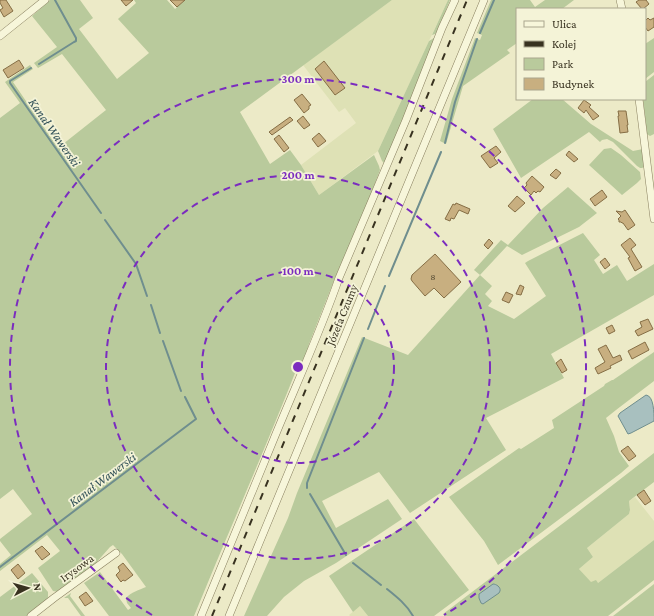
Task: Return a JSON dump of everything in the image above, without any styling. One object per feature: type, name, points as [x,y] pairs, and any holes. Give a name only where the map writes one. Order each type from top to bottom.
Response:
[{"type":"street","points":[[0,36],[45,0]]},
{"type":"street","points":[[201,616],[302,374],[339,278],[408,114],[442,28],[455,0]]},
{"type":"street","name":"Józefa Czumy","points":[[229,616],[484,0]]},
{"type":"street","points":[[639,100],[651,175],[654,219]]},
{"type":"street","name":"Irysowa","points":[[31,616],[116,553]]},
{"type":"green space","points":[[50,0],[80,0],[93,18],[79,29],[117,79],[149,53],[118,19],[136,3],[134,0],[167,0],[175,9],[185,0],[392,0],[240,112],[270,164],[290,150],[319,195],[374,155],[380,170],[309,344],[302,370],[297,368],[194,616],[109,616],[84,583],[100,572],[128,610],[131,608],[127,603],[126,598],[146,587],[122,554],[113,545],[95,564],[58,592],[53,591],[38,568],[60,551],[47,535],[0,571],[0,564],[11,555],[0,539],[32,514],[13,489],[0,499],[0,118],[20,103],[5,82],[30,65],[33,69],[13,82],[58,148],[106,110],[62,54],[38,68],[34,63],[57,47],[32,16]]},
{"type":"green space","points":[[392,0],[448,0],[378,151],[319,195],[301,165],[356,123],[345,108],[339,112],[303,65]]},
{"type":"green space","points":[[448,0],[450,0],[437,32],[432,35]]},
{"type":"green space","points":[[491,0],[530,0],[535,7],[545,0],[574,0],[563,8],[516,8],[516,44],[507,50],[510,53],[463,86],[446,144],[440,141],[452,99],[475,38],[480,40],[482,35],[477,33]]},
{"type":"green space","points":[[434,38],[436,39],[385,164],[382,161],[378,151],[429,41]]},
{"type":"green space","points":[[654,38],[654,72],[646,78],[646,43]]},
{"type":"green space","points":[[654,75],[654,134],[650,136],[647,134],[643,100],[646,100],[646,81]]},
{"type":"green space","points":[[532,100],[563,100],[591,124],[633,151],[643,149],[644,167],[640,168],[637,166],[613,142],[607,139],[600,142],[589,132],[521,178],[493,129]]},
{"type":"green space","points":[[611,148],[640,172],[641,179],[622,195],[589,165],[604,149]]},
{"type":"green space","points":[[568,187],[597,213],[579,227],[522,255],[507,246],[480,275],[474,270],[501,240],[508,245],[543,208]]},
{"type":"green space","points":[[583,233],[600,255],[594,260],[603,274],[617,265],[627,281],[654,264],[654,295],[551,354],[564,378],[486,418],[506,450],[410,513],[379,472],[322,501],[336,528],[388,499],[402,519],[336,563],[304,581],[284,597],[267,616],[244,616],[288,518],[362,337],[408,355],[480,275],[492,286],[485,294],[492,301],[488,306],[514,319],[546,296],[525,263]]},
{"type":"green space","points":[[654,352],[654,381],[606,418],[619,452],[629,466],[498,565],[484,541],[449,497],[519,448],[521,449],[554,428],[552,420]]},
{"type":"green space","points":[[654,453],[654,482],[629,501],[629,514],[587,548],[593,557],[579,569],[591,582],[596,580],[598,583],[654,540],[654,580],[608,616],[445,616],[443,614],[574,515]]},
{"type":"green space","points":[[635,497],[654,521],[654,540],[598,583],[591,583],[579,569],[593,557],[587,548],[629,514],[629,501]]},
{"type":"green space","points":[[414,519],[469,590],[434,616],[368,616],[360,606],[353,612],[329,576]]},
{"type":"green space","points":[[32,573],[48,592],[47,600],[27,616],[0,616],[0,597]]},
{"type":"green space","points":[[654,584],[654,616],[613,616]]},
{"type":"green space","points":[[71,593],[70,596],[85,616],[81,616],[68,598],[64,598]]},
{"type":"green space","points":[[360,606],[368,616],[349,615]]},
{"type":"water","points":[[646,395],[651,398],[654,410],[654,421],[628,434],[618,416]]},
{"type":"water","points":[[493,584],[499,587],[499,593],[483,604],[481,603],[479,594]]},
{"type":"building","points":[[0,0],[6,0],[13,11],[4,17],[0,10],[3,8]]},
{"type":"building","points":[[121,0],[133,0],[126,6]]},
{"type":"building","points":[[170,0],[185,0],[177,7]]},
{"type":"building","points":[[639,0],[646,0],[649,4],[644,8],[641,8],[636,2]]},
{"type":"building","points":[[648,18],[650,20],[654,18],[654,27],[648,31],[646,28],[646,20]]},
{"type":"building","points":[[19,60],[24,68],[8,78],[3,70]]},
{"type":"building","points":[[324,61],[345,88],[335,95],[315,69]]},
{"type":"building","points":[[302,94],[311,105],[304,113],[294,100]]},
{"type":"building","points":[[584,100],[591,105],[589,107],[599,116],[593,120],[586,110],[584,113],[578,108]]},
{"type":"building","points":[[618,111],[626,111],[628,132],[620,133]]},
{"type":"building","points":[[303,116],[310,125],[304,129],[297,121]]},
{"type":"building","points":[[290,117],[293,120],[272,135],[269,132]]},
{"type":"building","points":[[319,133],[326,141],[318,147],[312,139]]},
{"type":"building","points":[[279,135],[289,148],[284,152],[274,139]]},
{"type":"building","points":[[496,146],[501,152],[494,158],[498,163],[490,168],[481,156]]},
{"type":"building","points":[[569,151],[578,159],[574,162],[566,155]]},
{"type":"building","points":[[556,169],[561,173],[556,179],[550,175]]},
{"type":"building","points":[[532,176],[544,187],[540,192],[538,191],[536,193],[534,191],[531,195],[524,188]]},
{"type":"building","points":[[602,190],[607,197],[595,206],[590,199]]},
{"type":"building","points":[[517,196],[525,203],[515,212],[508,206]]},
{"type":"building","points":[[456,203],[470,209],[468,214],[459,210],[454,219],[451,218],[450,221],[445,219],[453,204],[455,205]]},
{"type":"building","points":[[625,210],[635,225],[628,230],[623,223],[619,222],[618,219],[621,216],[616,211],[622,212]]},
{"type":"building","points":[[630,238],[636,245],[631,249],[642,267],[635,271],[628,258],[630,257],[621,245]]},
{"type":"building","points":[[489,239],[493,243],[488,249],[484,245]]},
{"type":"building","points":[[435,254],[461,282],[444,298],[434,288],[425,296],[411,279],[412,275]]},
{"type":"building","points":[[605,258],[610,265],[605,269],[600,262]]},
{"type":"building","points":[[520,285],[524,287],[521,295],[516,294]]},
{"type":"building","points":[[506,292],[513,295],[509,303],[502,300]]},
{"type":"building","points":[[648,319],[653,329],[638,336],[635,331],[642,327],[640,322]]},
{"type":"building","points":[[612,325],[615,331],[609,334],[606,328]]},
{"type":"building","points":[[645,342],[649,350],[632,359],[628,351]]},
{"type":"building","points":[[606,345],[613,358],[620,355],[622,360],[610,366],[611,368],[598,374],[595,368],[605,362],[598,349]]},
{"type":"building","points":[[561,359],[567,370],[562,373],[556,363]]},
{"type":"building","points":[[628,446],[636,456],[629,461],[621,451]]},
{"type":"building","points":[[644,490],[651,501],[645,505],[637,495]]},
{"type":"building","points":[[42,546],[50,554],[42,560],[35,551]]},
{"type":"building","points":[[123,563],[133,575],[121,582],[116,575],[120,571],[118,567]]},
{"type":"building","points":[[18,564],[25,573],[18,579],[11,570]]},
{"type":"building","points":[[86,592],[93,601],[85,606],[79,597]]},
{"type":"waterway","name":"Kanał Wawerski","points":[[39,64],[76,41],[76,38],[55,0]]},
{"type":"waterway","points":[[480,33],[494,0]]},
{"type":"waterway","points":[[445,143],[455,102],[477,39]]},
{"type":"waterway","name":"Kanał Wawerski","points":[[31,68],[10,81],[10,83],[101,213]]},
{"type":"waterway","points":[[389,276],[441,152]]},
{"type":"waterway","name":"Kanał Wawerski","points":[[105,220],[136,264],[147,296]]},
{"type":"waterway","points":[[368,329],[385,286]]},
{"type":"waterway","name":"Kanał Wawerski","points":[[151,305],[160,333]]},
{"type":"waterway","points":[[307,488],[307,483],[364,338]]},
{"type":"waterway","name":"Kanał Wawerski","points":[[163,341],[181,391]]},
{"type":"waterway","name":"Kanał Wawerski","points":[[0,567],[196,419],[185,397]]},
{"type":"waterway","points":[[310,494],[346,555]]},
{"type":"waterway","points":[[353,563],[381,585]]},
{"type":"waterway","points":[[387,589],[405,605],[413,616]]},
{"type":"railway","points":[[212,616],[467,0]]}]
